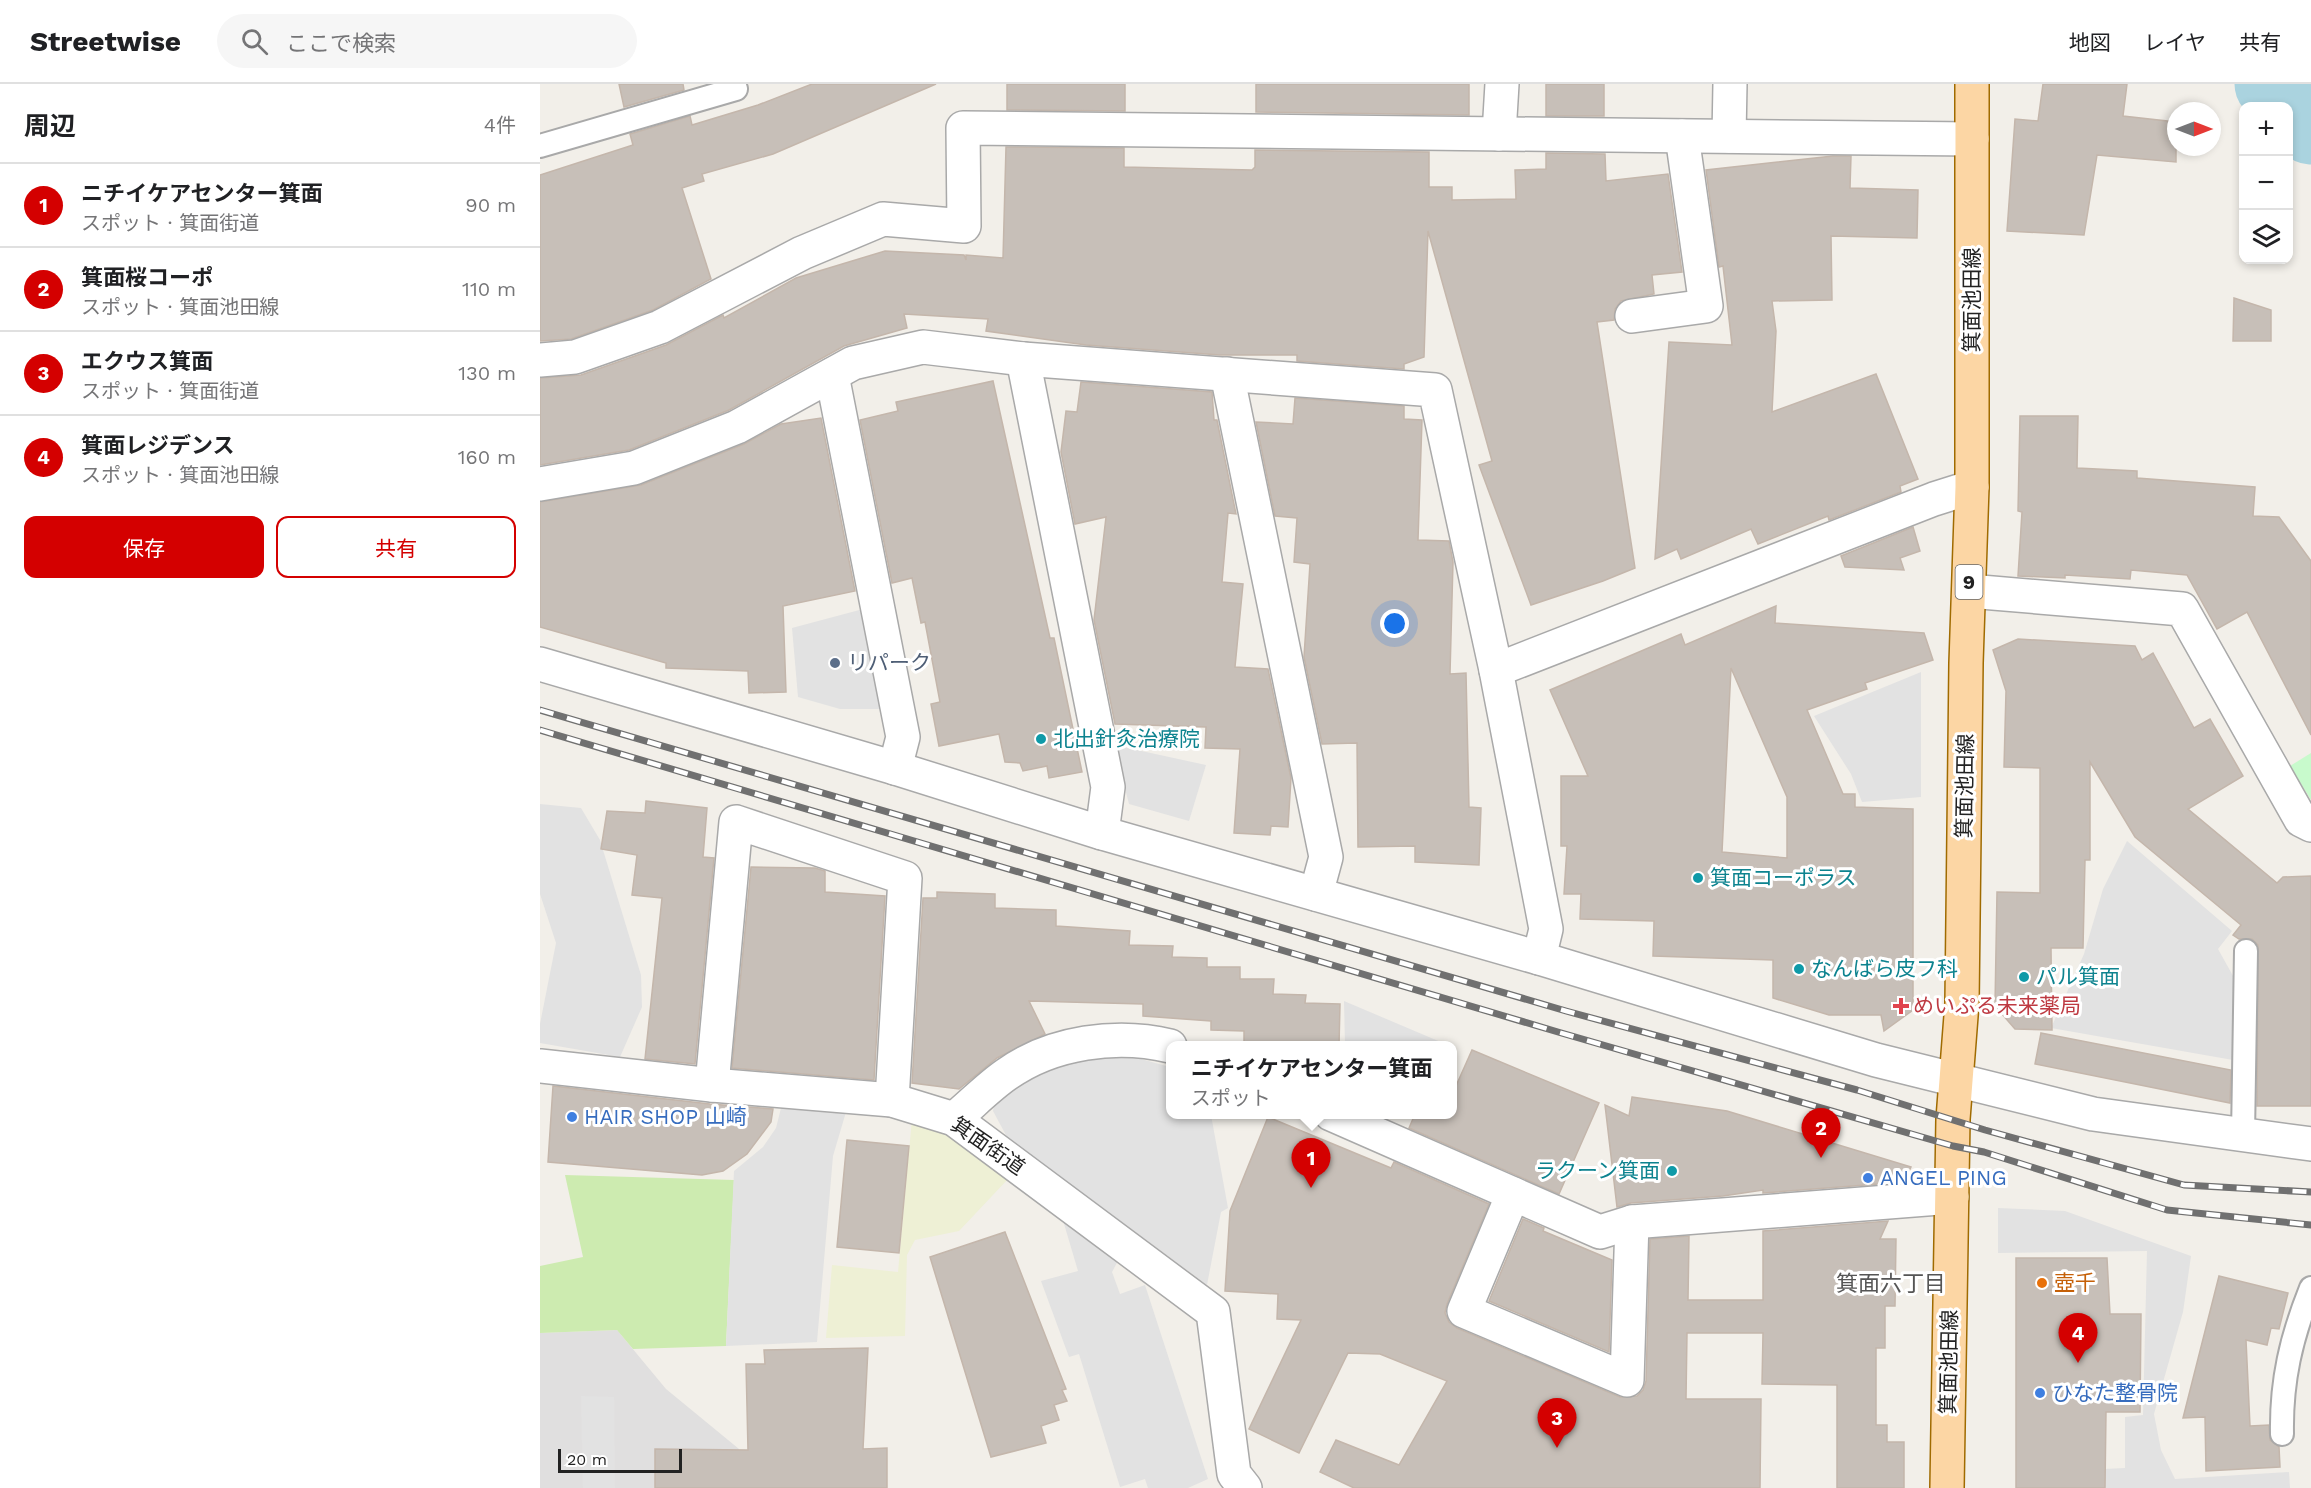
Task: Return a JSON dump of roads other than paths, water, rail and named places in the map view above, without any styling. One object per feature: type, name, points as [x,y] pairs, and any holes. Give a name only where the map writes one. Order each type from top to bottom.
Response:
[{"type":"main road","name":"箕面池田線","points":[[1947,1488],[1955,1079],[1962,1003],[1972,487],[1972,84]]},
{"type":"street","points":[[1499,134],[1503,84]]},
{"type":"street","points":[[1729,136],[1730,84]]},
{"type":"street","points":[[540,360],[575,357],[660,327],[802,253],[883,219],[964,226],[963,128],[1972,139]]},
{"type":"street","points":[[1632,316],[1706,306],[1682,136]]},
{"type":"street","points":[[540,484],[634,468],[737,427],[853,363],[923,347],[1023,359],[1435,390],[1496,670],[1546,928],[1539,958]]},
{"type":"street","points":[[1023,359],[1108,787],[1102,833]]},
{"type":"street","points":[[1227,374],[1326,857],[1316,894]]},
{"type":"street","points":[[832,375],[903,737],[895,768]]},
{"type":"street","points":[[1496,670],[1934,499],[1972,487]]},
{"type":"street","points":[[1969,591],[2182,609],[2301,820],[2311,825]]},
{"type":"street","points":[[540,664],[895,768],[1102,833],[1539,958],[1876,1060],[2093,1114],[2311,1144]]},
{"type":"street","points":[[712,1085],[736,822],[905,878],[892,1100]]},
{"type":"street","points":[[954,1119],[1008,1073],[1067,1045],[1146,1040],[1166,1045]]},
{"type":"street","name":"箕面街道","points":[[540,1066],[712,1085],[892,1100],[954,1119],[1214,1312],[1233,1474],[1245,1488]]},
{"type":"street","points":[[1342,1119],[1600,1232],[1632,1222],[1952,1197]]},
{"type":"street","points":[[1513,1194],[1464,1311],[1628,1380],[1632,1222]]},
{"type":"lane","points":[[540,146],[736,89]]},
{"type":"lane","points":[[2243,1135],[2246,951]]},
{"type":"lane","points":[[2282,1434],[2281,1398],[2294,1330],[2311,1288]]},
{"type":"waterway","points":[[2272,84],[2311,127]]},
{"type":"railway","points":[[540,710],[1566,1011],[1857,1090],[1985,1130],[2184,1185],[2311,1192]]},
{"type":"railway","points":[[540,730],[1558,1032],[1953,1146],[1984,1152],[2167,1210],[2311,1225]]},
{"type":"place","name":"リパーク","points":[[835,663]]},
{"type":"place","name":"北出針灸治療院","points":[[1041,739]]},
{"type":"place","name":"箕面コーポラス","points":[[1698,878]]},
{"type":"place","name":"なんばら皮フ科","points":[[1799,969]]},
{"type":"place","name":"パル箕面","points":[[2024,977]]},
{"type":"place","name":"めいぷる未来薬局","points":[[1901,1006]]},
{"type":"place","name":"HAIR SHOP 山崎","points":[[572,1117]]},
{"type":"place","name":"箕面桜コーポ","points":[[1821,1158]]},
{"type":"place","name":"ラクーン箕面","points":[[1672,1171]]},
{"type":"place","name":"ANGEL PING","points":[[1868,1178]]},
{"type":"place","name":"ニチイケアセンター箕面","points":[[1311,1188]]},
{"type":"place","name":"壺千","points":[[2042,1283]]},
{"type":"place","name":"箕面レジデンス","points":[[2078,1363]]},
{"type":"place","name":"ひなた整骨院","points":[[2040,1393]]},
{"type":"place","name":"エクウス箕面","points":[[1557,1448]]},
{"type":"district","name":"箕面六丁目","points":[[1891,1283]]}]
